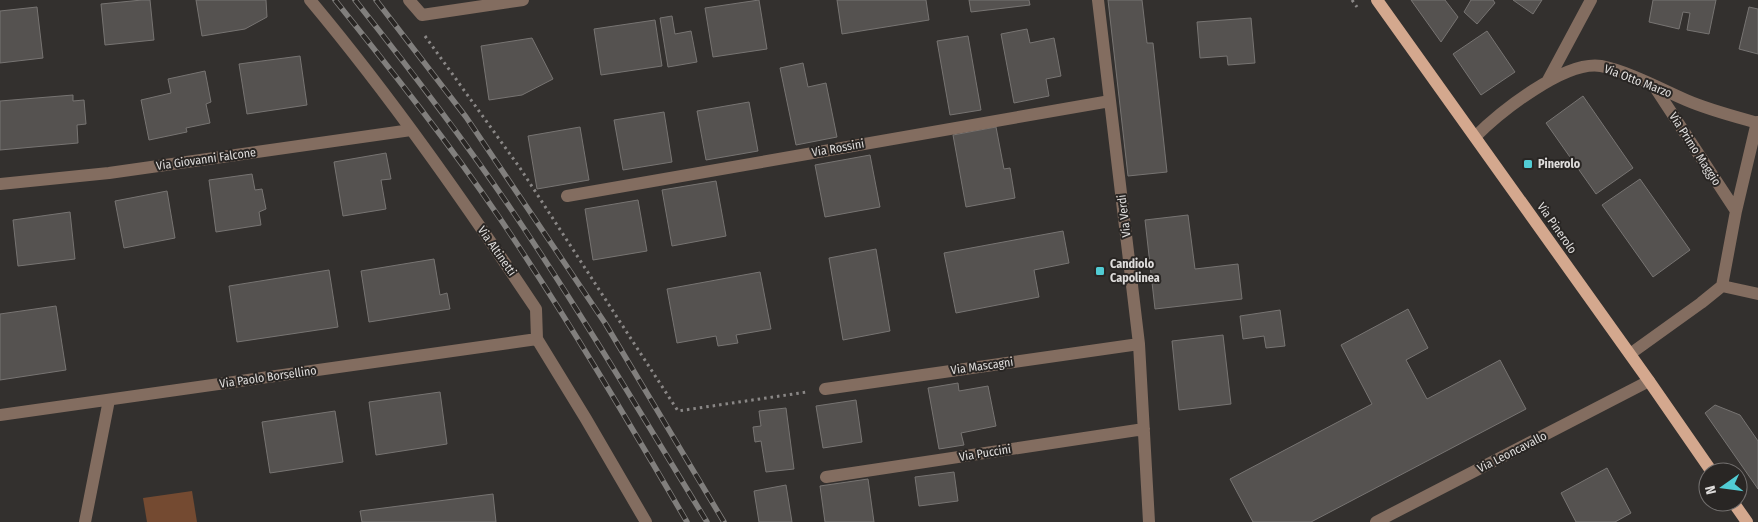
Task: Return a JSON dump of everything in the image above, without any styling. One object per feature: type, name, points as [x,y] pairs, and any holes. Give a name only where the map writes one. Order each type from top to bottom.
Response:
[{"type":"main road","name":"Via Pinerolo","points":[[1377,0],[1705,462]]},
{"type":"street","name":"Via Altinetti","points":[[310,0],[334,28],[411,130],[536,308],[537,339],[646,522]]},
{"type":"street","points":[[409,0],[422,15],[523,0]]},
{"type":"street","name":"Via Verdi","points":[[1098,0],[1140,344],[1149,522]]},
{"type":"street","points":[[1547,82],[1591,0]]},
{"type":"street","name":"Via Otto Marzo","points":[[1475,136],[1488,124],[1547,82],[1572,69],[1600,66],[1632,76],[1722,113],[1758,122]]},
{"type":"street","name":"Via Primo Maggio","points":[[1654,86],[1736,211]]},
{"type":"street","name":"Via Rossini","points":[[567,196],[1110,101]]},
{"type":"street","name":"Via Primo Maggio","points":[[1722,286],[1736,211],[1758,122]]},
{"type":"street","name":"Via Giovanni Falcone","points":[[0,184],[109,173],[411,130]]},
{"type":"street","points":[[1630,354],[1722,286],[1758,294]]},
{"type":"street","name":"Via Paolo Borsellino","points":[[0,416],[537,339]]},
{"type":"street","name":"Via Mascagni","points":[[825,389],[1140,344]]},
{"type":"street","name":"Via Leoncavallo","points":[[1376,522],[1649,381]]},
{"type":"street","points":[[85,522],[109,400]]},
{"type":"street","name":"Via Puccini","points":[[826,477],[1144,429]]},
{"type":"path","points":[[422,15],[425,35],[520,168],[678,412],[825,389]]},
{"type":"shaded area","points":[[192,491],[197,522],[147,522],[143,498]]},
{"type":"building","points":[[150,0],[154,40],[105,45],[101,4]]},
{"type":"building","points":[[196,0],[266,0],[267,17],[245,29],[202,36]]},
{"type":"building","points":[[759,0],[767,49],[713,57],[705,8]]},
{"type":"building","points":[[837,0],[926,0],[929,20],[842,34]]},
{"type":"building","points":[[969,0],[1029,0],[1030,5],[971,12]]},
{"type":"building","points":[[1108,0],[1142,0],[1147,43],[1153,43],[1167,172],[1128,176]]},
{"type":"building","points":[[1411,0],[1445,0],[1458,17],[1441,42]]},
{"type":"building","points":[[1471,0],[1493,0],[1495,3],[1477,24],[1464,12]]},
{"type":"building","points":[[1513,0],[1542,0],[1533,14]]},
{"type":"building","points":[[1653,0],[1716,0],[1709,34],[1687,30],[1690,13],[1683,12],[1679,29],[1649,22]]},
{"type":"building","points":[[37,7],[43,58],[0,63],[0,11]]},
{"type":"building","points":[[1749,7],[1758,9],[1758,54],[1739,49]]},
{"type":"building","points":[[672,16],[675,34],[691,31],[697,62],[668,67],[660,18]]},
{"type":"building","points":[[1251,18],[1255,63],[1228,65],[1227,56],[1200,58],[1197,22]]},
{"type":"building","points":[[655,20],[662,66],[601,75],[594,29]]},
{"type":"building","points":[[1027,29],[1030,43],[1054,38],[1061,76],[1046,79],[1049,96],[1014,103],[1001,34]]},
{"type":"building","points":[[1487,31],[1515,72],[1481,95],[1453,54]]},
{"type":"building","points":[[968,36],[981,110],[950,115],[937,41]]},
{"type":"building","points":[[532,38],[553,79],[522,95],[489,100],[481,46]]},
{"type":"building","points":[[300,56],[307,105],[247,114],[239,64]]},
{"type":"building","points":[[803,63],[808,87],[826,83],[837,137],[796,145],[780,68]]},
{"type":"building","points":[[205,71],[211,102],[206,104],[210,123],[186,128],[187,132],[149,140],[141,100],[171,93],[168,79]]},
{"type":"building","points":[[73,95],[73,101],[84,100],[86,124],[77,125],[78,143],[0,150],[0,101]]},
{"type":"building","points":[[1583,96],[1633,168],[1596,194],[1546,123]]},
{"type":"building","points":[[749,102],[758,151],[706,160],[697,111]]},
{"type":"building","points":[[664,112],[672,162],[623,170],[614,120]]},
{"type":"building","points":[[580,127],[589,180],[537,189],[528,136]]},
{"type":"building","points":[[996,127],[1004,169],[1010,168],[1015,198],[966,207],[953,135]]},
{"type":"building","points":[[386,153],[391,179],[381,180],[386,209],[343,216],[334,162]]},
{"type":"building","points":[[870,155],[880,207],[825,217],[815,165]]},
{"type":"building","points":[[252,174],[255,190],[262,189],[266,209],[259,212],[261,225],[216,232],[209,180]]},
{"type":"building","points":[[1640,179],[1690,250],[1653,277],[1602,205]]},
{"type":"building","points":[[716,181],[726,236],[672,246],[662,190]]},
{"type":"building","points":[[167,191],[175,238],[124,248],[115,201]]},
{"type":"building","points":[[638,200],[647,251],[593,260],[585,209]]},
{"type":"building","points":[[70,212],[75,259],[18,266],[13,220]]},
{"type":"building","points":[[1188,215],[1195,269],[1238,264],[1242,299],[1155,309],[1145,220]]},
{"type":"building","points":[[1063,231],[1069,263],[1034,270],[1039,297],[956,313],[944,253]]},
{"type":"building","points":[[876,249],[890,331],[843,340],[829,258]]},
{"type":"building","points":[[434,259],[440,295],[447,293],[450,309],[369,322],[361,271]]},
{"type":"building","points":[[329,270],[338,327],[237,342],[229,286]]},
{"type":"building","points":[[760,272],[771,329],[736,335],[738,343],[718,346],[716,336],[677,343],[667,289]]},
{"type":"building","points":[[56,306],[66,370],[0,380],[0,314]]},
{"type":"building","points":[[1408,309],[1428,348],[1406,360],[1427,399],[1500,360],[1526,409],[1311,522],[1253,522],[1230,479],[1372,404],[1341,345]]},
{"type":"building","points":[[1280,310],[1285,346],[1266,348],[1264,336],[1243,339],[1240,316]]},
{"type":"building","points":[[1223,335],[1231,404],[1179,410],[1172,341]]},
{"type":"building","points":[[958,383],[959,391],[988,386],[996,426],[961,433],[964,445],[939,449],[928,388]]},
{"type":"building","points":[[440,392],[447,444],[376,455],[369,402]]},
{"type":"building","points":[[856,400],[862,442],[823,448],[816,406]]},
{"type":"building","points":[[1715,405],[1740,415],[1758,441],[1758,489],[1748,475],[1748,462],[1739,462],[1705,413]]},
{"type":"building","points":[[786,408],[794,469],[766,472],[761,441],[755,442],[753,427],[761,426],[759,411]]},
{"type":"building","points":[[335,411],[343,462],[270,473],[262,422]]},
{"type":"building","points":[[1607,468],[1631,513],[1615,522],[1576,522],[1561,493]]},
{"type":"building","points":[[954,472],[958,501],[919,506],[915,477]]},
{"type":"building","points":[[868,479],[874,522],[825,522],[820,486]]},
{"type":"building","points":[[786,485],[792,522],[759,522],[754,491]]},
{"type":"building","points":[[493,494],[496,522],[362,522],[360,511]]},
{"type":"railway","points":[[335,0],[460,161],[499,217],[596,368],[687,522]]},
{"type":"railway","points":[[355,0],[435,103],[537,247],[707,522]]},
{"type":"railway","points":[[376,0],[466,117],[605,323],[724,522]]},
{"type":"place","name":"Pinerolo","points":[[1528,164]]},
{"type":"place","name":"Candiolo Capolinea","points":[[1100,271]]}]
